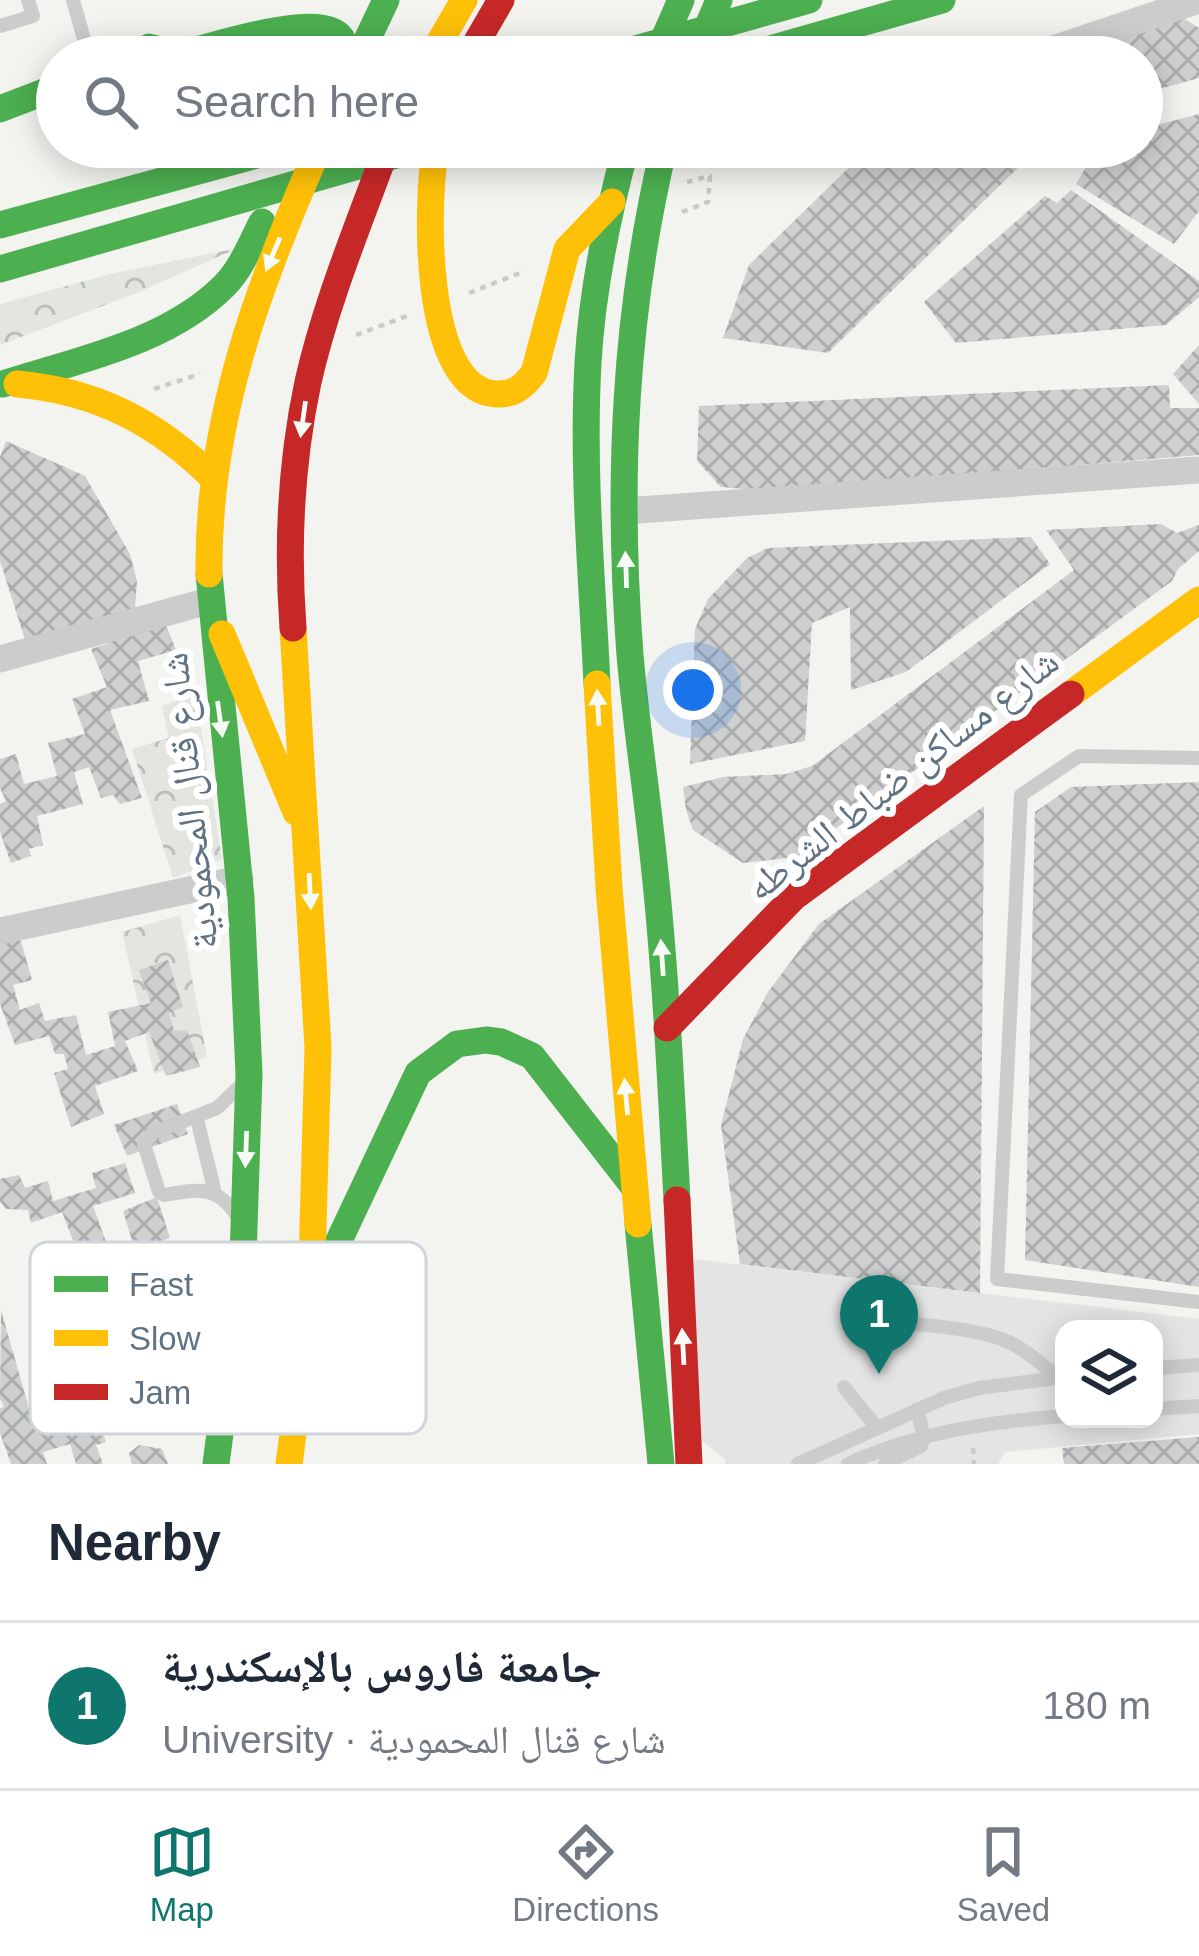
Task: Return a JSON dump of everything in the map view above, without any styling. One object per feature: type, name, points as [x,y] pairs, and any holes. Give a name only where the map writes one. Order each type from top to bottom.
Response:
[{"type":"main road","points":[[353,0],[381,9]]},
{"type":"main road","points":[[443,36],[464,0]]},
{"type":"main road","points":[[480,36],[501,0]]},
{"type":"main road","points":[[665,36],[681,0]]},
{"type":"main road","points":[[704,36],[719,0]]},
{"type":"main road","points":[[817,36],[942,0]]},
{"type":"main road","points":[[682,36],[799,3]]},
{"type":"main road","points":[[230,36],[280,16],[309,12],[325,14],[338,23],[344,36]]},
{"type":"main road","points":[[173,36],[214,17]]},
{"type":"main road","points":[[0,109],[36,95]]},
{"type":"main road","points":[[0,225],[210,168]]},
{"type":"main road","points":[[2,384],[145,335],[204,304],[240,266],[288,168]]},
{"type":"main road","name":"شارع قنال المحمودية","points":[[243,1242],[249,1076],[241,879],[215,688],[208,539],[234,363],[267,268],[310,168]]},
{"type":"main road","points":[[0,269],[350,168]]},
{"type":"main road","points":[[312,1242],[317,1048],[289,580],[293,489],[308,382],[379,168]]},
{"type":"main road","points":[[433,168],[430,269],[446,338],[461,372],[482,394],[513,393],[532,380],[542,358],[566,250],[611,202]]},
{"type":"main road","points":[[620,168],[588,358],[587,472],[605,852],[661,1464]]},
{"type":"main road","points":[[659,168],[629,320],[622,427],[630,652],[657,890],[689,1464]]},
{"type":"main road","points":[[2,384],[64,389],[109,404],[171,438],[214,479]]},
{"type":"main road","name":"شارع مساكن ضباط الشرطه","points":[[667,1028],[794,897],[1199,600]]},
{"type":"main road","points":[[208,601],[308,839]]},
{"type":"main road","points":[[338,1242],[418,1073],[432,1057],[471,1039],[493,1038],[532,1056],[634,1187]]},
{"type":"main road","name":"شارع قنال المحمودية","points":[[216,1464],[217,1434]]},
{"type":"main road","points":[[289,1464],[293,1434]]},
{"type":"street","points":[[1100,36],[1192,9]]},
{"type":"street","points":[[624,511],[1199,470]]},
{"type":"street","points":[[0,658],[208,601]]},
{"type":"street","points":[[0,931],[241,879]]},
{"type":"lane","points":[[0,26],[33,16],[28,0]]},
{"type":"lane","points":[[73,0],[83,36]]},
{"type":"lane","points":[[1199,758],[1079,756],[1021,794],[998,1279],[1199,1303]]},
{"type":"lane","points":[[243,1234],[238,1218],[215,1193],[199,1187],[159,1192],[145,1151],[153,1133],[217,1108],[249,1076]]},
{"type":"lane","points":[[197,1119],[215,1193]]},
{"type":"lane","points":[[863,1326],[892,1322],[1003,1339],[1055,1373]]},
{"type":"lane","points":[[1163,1367],[1199,1365]]},
{"type":"lane","points":[[798,1464],[917,1408],[979,1388],[1055,1378]]},
{"type":"lane","points":[[844,1387],[877,1428]]},
{"type":"lane","points":[[1163,1408],[1199,1406]]},
{"type":"lane","points":[[885,1464],[908,1459],[921,1447],[924,1437],[917,1408]]},
{"type":"lane","points":[[848,1464],[971,1425],[1055,1417]]},
{"type":"path","points":[[708,202],[710,176]]},
{"type":"path","points":[[109,404],[234,363]]},
{"type":"shaded area","points":[[684,1258],[1199,1319],[1199,1434],[1005,1452],[998,1464],[725,1464],[725,1459],[698,1438]]},
{"type":"green space","points":[[238,248],[0,345],[0,304],[114,273]]},
{"type":"green space","points":[[195,693],[222,859],[173,878],[132,749],[169,738],[162,706]]},
{"type":"green space","points":[[180,915],[207,1057],[154,1074],[122,932]]},
{"type":"building","points":[[1172,11],[1199,28],[1199,78],[1163,88],[1163,36],[1104,36]]},
{"type":"building","points":[[1199,114],[1199,211],[1174,244],[1076,184],[1086,168],[1163,168],[1163,123]]},
{"type":"building","points":[[848,168],[1018,168],[828,353],[723,338],[749,265]]},
{"type":"building","points":[[1071,190],[1199,281],[1199,297],[1166,325],[956,343],[924,302],[1045,196],[1057,203]]},
{"type":"building","points":[[1199,345],[1199,404],[1173,374]]},
{"type":"building","points":[[1169,385],[1170,408],[1199,408],[1199,455],[770,491],[721,487],[697,461],[699,406]]},
{"type":"building","points":[[6,441],[85,476],[130,554],[137,581],[135,608],[26,643],[0,561],[0,457]]},
{"type":"building","points":[[1161,524],[1177,533],[1199,525],[1199,551],[1172,581],[797,857],[743,863],[693,830],[683,787],[723,777],[786,774],[812,766],[1074,570],[1046,530]]},
{"type":"building","points":[[1031,537],[1050,564],[906,672],[851,690],[850,607],[812,623],[805,741],[690,764],[695,629],[708,599],[747,558],[768,548]]},
{"type":"building","points":[[164,620],[176,650],[138,661],[149,701],[110,710],[142,798],[120,804],[113,795],[101,798],[89,767],[74,772],[83,804],[37,816],[43,845],[29,849],[31,856],[11,863],[0,832],[0,804],[6,801],[0,788],[0,759],[16,754],[24,784],[57,776],[48,743],[85,734],[72,699],[107,687],[91,649],[107,644],[104,636]]},
{"type":"building","points":[[1199,782],[1199,1287],[1025,1260],[1035,812],[1071,787]]},
{"type":"building","points":[[984,806],[980,1293],[740,1264],[721,1125],[743,1039],[768,992],[819,924]]},
{"type":"building","points":[[20,938],[32,980],[13,985],[20,1010],[39,1003],[45,1021],[76,1015],[86,1055],[115,1046],[108,1012],[151,1003],[139,970],[168,960],[183,1007],[169,1013],[174,1031],[187,1030],[200,1067],[166,1076],[149,1032],[125,1041],[138,1071],[95,1086],[104,1114],[71,1127],[54,1073],[68,1069],[64,1054],[55,1054],[49,1036],[15,1045],[0,1004],[0,942]]},
{"type":"building","points":[[177,1104],[188,1134],[127,1156],[114,1125]]},
{"type":"building","points":[[125,1163],[135,1193],[93,1206],[106,1242],[73,1242],[62,1212],[31,1223],[28,1210],[6,1209],[0,1201],[0,1179],[19,1175],[25,1188],[48,1181],[53,1201],[96,1188],[92,1173]]},
{"type":"building","points":[[157,1197],[170,1238],[133,1242],[123,1211]]},
{"type":"building","points":[[1,1310],[30,1412],[30,1434],[103,1434],[106,1442],[96,1445],[103,1464],[76,1464],[70,1444],[43,1452],[47,1464],[11,1464],[0,1433],[0,1408],[4,1407],[0,1399]]},
{"type":"building","points":[[1199,1437],[1199,1464],[1064,1464],[1062,1448]]},
{"type":"building","points":[[139,1445],[162,1449],[168,1464],[132,1464],[129,1453]]},
{"type":"traffic: fast","points":[[369,36],[386,0]]},
{"type":"traffic: fast","points":[[665,36],[681,0]]},
{"type":"traffic: fast","points":[[704,36],[719,0]]},
{"type":"traffic: fast","points":[[681,36],[809,0]]},
{"type":"traffic: fast","points":[[816,36],[942,0]]},
{"type":"traffic: fast","points":[[250,36],[312,27],[337,36]]},
{"type":"traffic: fast","points":[[0,109],[36,95]]},
{"type":"traffic: fast","points":[[0,225],[209,168]]},
{"type":"traffic: fast","points":[[0,269],[351,168]]},
{"type":"traffic: fast","points":[[597,684],[586,403],[601,254],[621,168]]},
{"type":"traffic: fast","points":[[660,168],[632,336],[624,527],[630,655],[662,947],[677,1200]]},
{"type":"traffic: fast","points":[[3,384],[120,347],[176,322],[230,279],[262,222]]},
{"type":"traffic: fast","points":[[209,574],[241,898],[249,1074],[244,1242]]},
{"type":"traffic: fast","points":[[338,1242],[418,1073],[457,1044],[501,1042],[532,1056],[634,1187]]},
{"type":"traffic: fast","points":[[638,1224],[661,1464]]},
{"type":"traffic: fast","points":[[216,1464],[220,1434]]},
{"type":"traffic: slow","points":[[443,36],[464,0]]},
{"type":"traffic: slow","points":[[209,574],[217,462],[240,355],[310,168]]},
{"type":"traffic: slow","points":[[433,168],[431,247],[441,328],[454,361],[471,384],[496,394],[518,389],[534,373],[567,249],[612,202]]},
{"type":"traffic: slow","points":[[17,384],[74,394],[124,413],[171,442],[214,479]]},
{"type":"traffic: slow","points":[[1071,694],[1199,600]]},
{"type":"traffic: slow","points":[[293,628],[318,1048],[313,1242]]},
{"type":"traffic: slow","points":[[222,634],[296,812]]},
{"type":"traffic: slow","points":[[597,684],[638,1224]]},
{"type":"traffic: slow","points":[[289,1464],[293,1434]]},
{"type":"traffic: jam","points":[[480,36],[501,0]]},
{"type":"traffic: jam","points":[[293,628],[292,505],[308,382],[379,168]]},
{"type":"traffic: jam","points":[[667,1028],[794,897],[1071,694]]},
{"type":"traffic: jam","points":[[677,1200],[689,1464]]},
{"type":"place","name":"جامعة فاروس بالإسكندرية","points":[[879,1374]]}]
